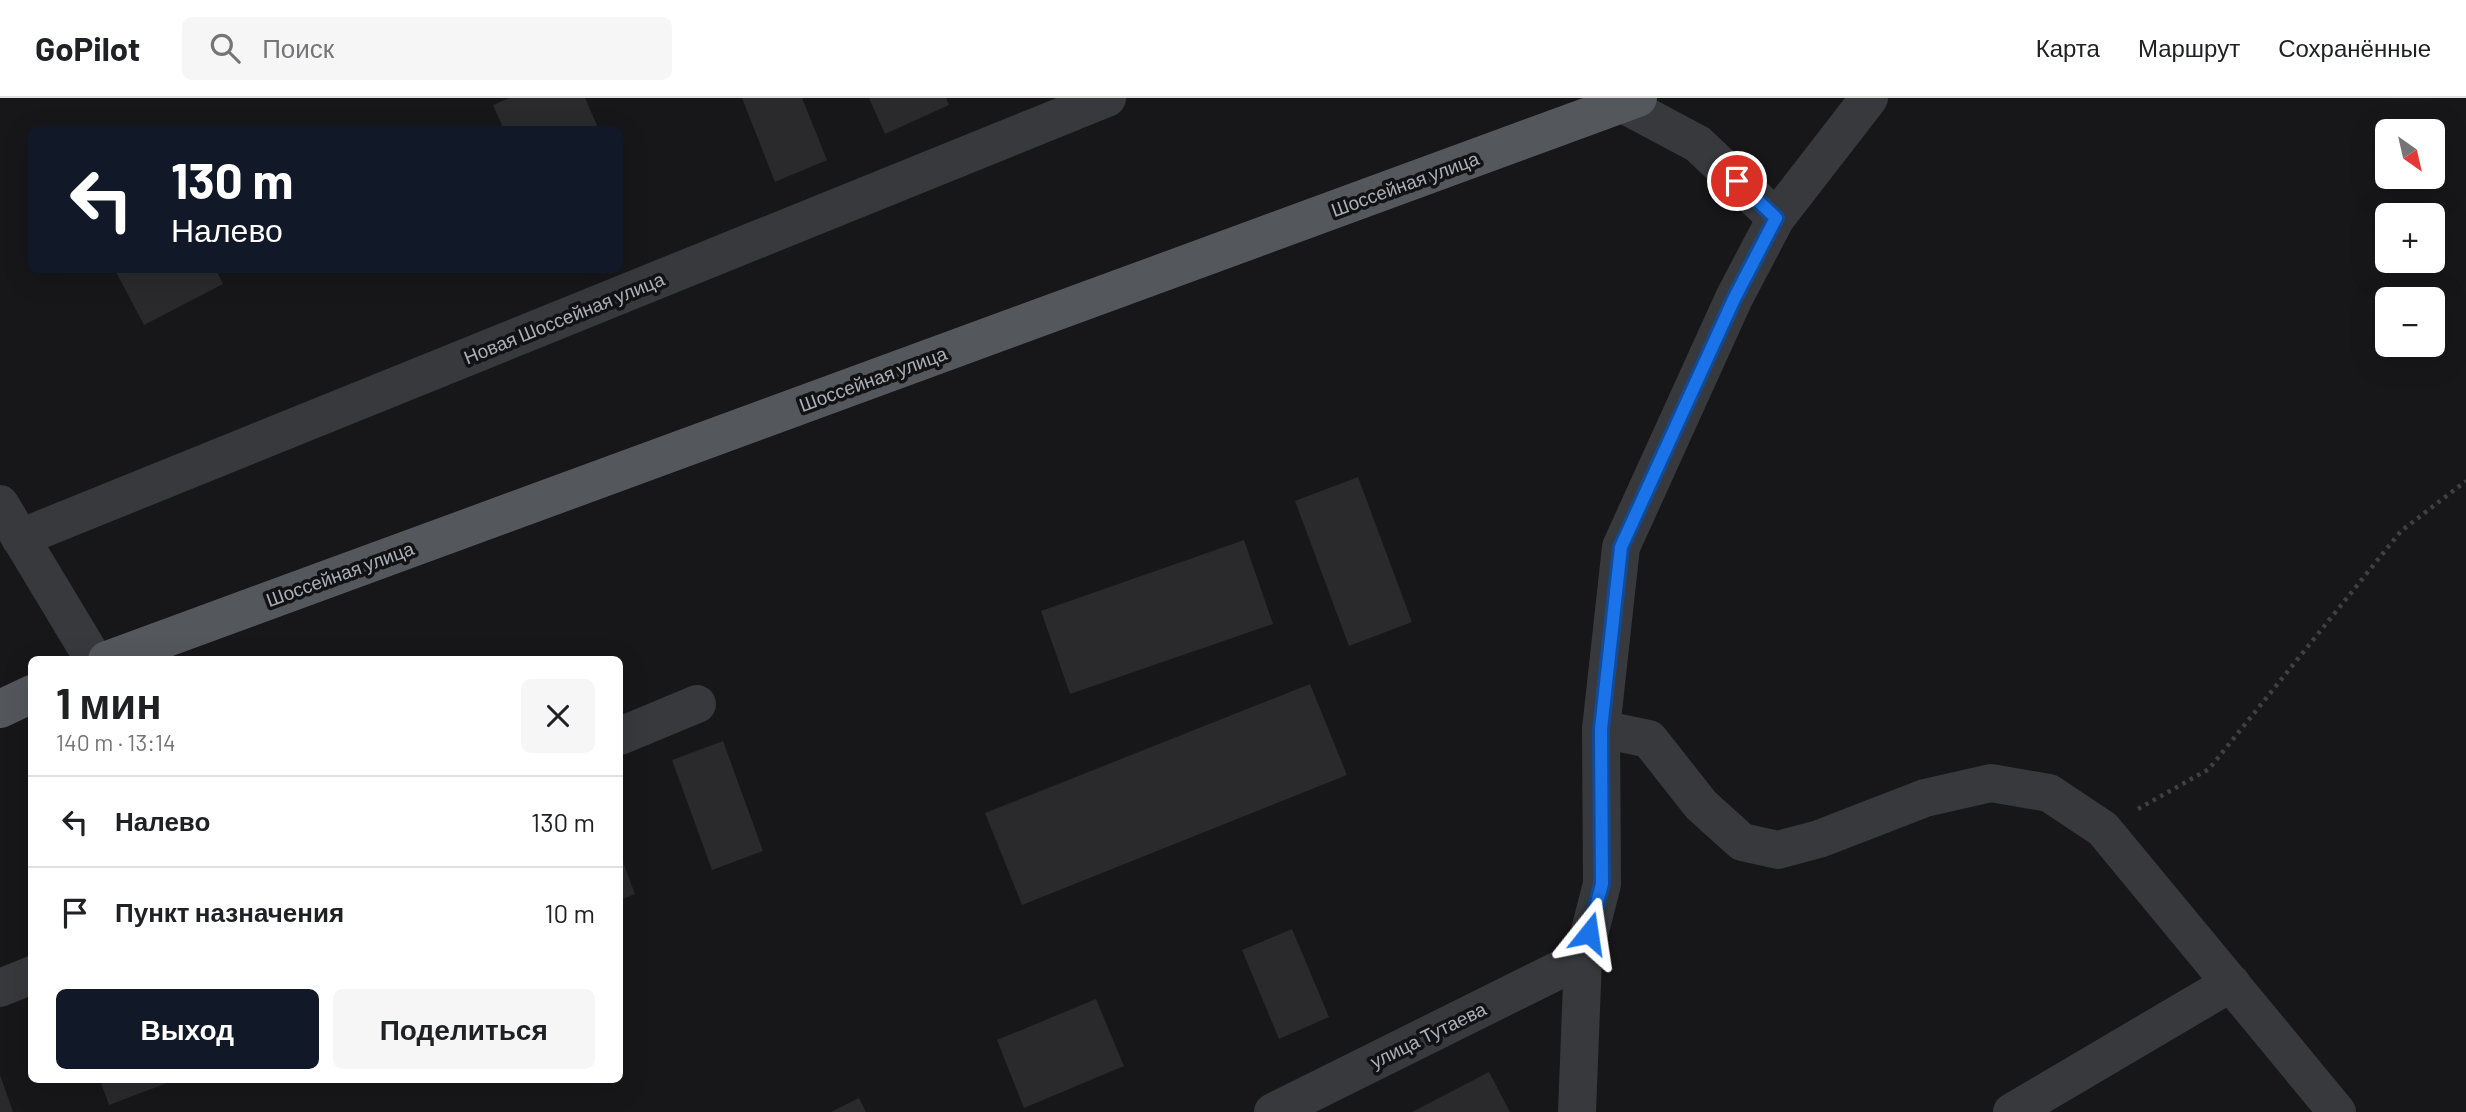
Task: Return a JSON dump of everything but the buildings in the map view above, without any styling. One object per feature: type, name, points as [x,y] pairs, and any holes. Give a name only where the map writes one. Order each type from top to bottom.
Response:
[{"type":"main road","name":"Шоссейная улица","points":[[118,656],[1631,101]]},
{"type":"main road","points":[[0,709],[28,696]]},
{"type":"street","name":"Новая Шоссейная улица","points":[[20,538],[1107,98]]},
{"type":"street","points":[[1577,1112],[1583,958],[1602,884],[1601,729],[1621,547],[1734,299],[1776,218],[1870,98]]},
{"type":"street","points":[[1631,101],[1698,144],[1776,218]]},
{"type":"street","points":[[0,504],[92,656]]},
{"type":"street","points":[[623,735],[697,704]]},
{"type":"street","points":[[1601,729],[1649,739],[1701,805],[1742,842],[1778,850],[1819,839],[1925,798],[1991,783],[2049,793],[2103,829],[2337,1112]]},
{"type":"street","name":"улица Тутаева","points":[[1273,1112],[1583,958]]},
{"type":"street","points":[[0,988],[28,977]]},
{"type":"street","points":[[2012,1112],[2231,983]]},
{"type":"path","points":[[2103,829],[2208,769],[2401,531],[2466,481]]},
{"type":"route","points":[[1589,933],[1602,884],[1601,729],[1621,547],[1734,299],[1776,218],[1737,181]]}]
